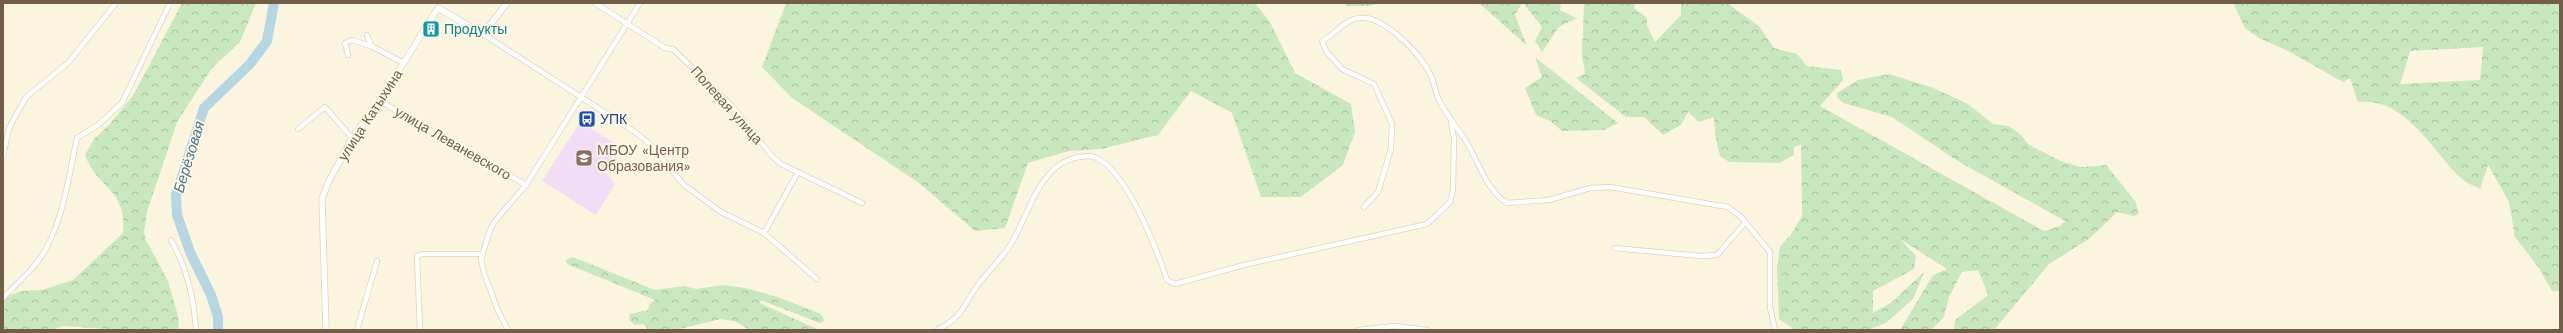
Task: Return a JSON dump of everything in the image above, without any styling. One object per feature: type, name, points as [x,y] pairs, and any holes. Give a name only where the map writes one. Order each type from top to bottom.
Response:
[{"type":"street","points":[[3,156],[9,128],[26,97],[68,63],[116,3]]},
{"type":"street","points":[[3,298],[35,264],[47,248],[56,228],[78,138],[98,125],[122,102],[135,78],[170,3]]},
{"type":"street","points":[[483,34],[507,3]]},
{"type":"street","name":"Полевая улица","points":[[595,3],[665,48],[673,49],[732,106],[772,156],[798,172],[862,203]]},
{"type":"street","points":[[508,330],[498,312],[484,273],[482,254],[494,221],[526,185],[640,3]]},
{"type":"street","points":[[439,6],[635,132],[651,145],[684,185],[721,212],[764,233],[817,279]]},
{"type":"street","name":"улица Катыхина","points":[[326,330],[320,216],[322,199],[328,183],[352,138],[380,101],[439,6]]},
{"type":"street","points":[[937,330],[958,318],[977,286],[1010,245],[1042,182],[1054,168],[1067,160],[1082,156],[1094,156],[1105,163],[1124,186],[1143,220],[1167,280],[1176,284],[1244,265],[1427,224],[1450,202],[1453,190],[1454,138],[1450,122],[1439,99],[1429,72],[1422,60],[1393,31],[1378,21],[1367,18],[1354,18],[1334,36],[1322,41],[1326,51],[1342,69],[1374,84],[1392,124],[1391,149],[1378,192],[1364,207]]},
{"type":"street","points":[[367,35],[371,46]]},
{"type":"street","points":[[348,56],[345,43],[352,40],[371,46],[404,63]]},
{"type":"street","name":"улица Леваневского","points":[[380,101],[526,185]]},
{"type":"street","points":[[298,129],[325,107],[352,138]]},
{"type":"street","points":[[1450,122],[1465,140],[1494,191],[1500,199],[1508,203],[1549,200],[1590,188],[1610,187],[1728,207],[1745,223],[1770,252],[1770,307],[1775,330]]},
{"type":"street","points":[[764,233],[798,172]]},
{"type":"street","points":[[1614,248],[1701,256],[1717,255],[1745,223]]},
{"type":"street","points":[[171,240],[183,261],[190,285],[196,330]]},
{"type":"street","points":[[420,330],[417,256],[422,254],[482,254]]},
{"type":"street","points":[[357,330],[377,261]]},
{"type":"street","points":[[1358,330],[1395,326],[1428,330]]},
{"type":"shaded area","name":"МБОУ «Центр Образования»","points":[[580,122],[618,145],[604,171],[615,184],[596,215],[542,181]]},
{"type":"green space","points":[[182,3],[256,3],[240,42],[212,68],[177,122],[147,212],[144,232],[146,240],[168,281],[178,316],[179,330],[122,330],[63,326],[53,330],[3,330],[3,299],[20,291],[42,290],[73,280],[123,233],[123,218],[116,198],[90,166],[85,155],[94,139],[110,124],[134,94]]},
{"type":"green space","points":[[786,3],[1255,3],[1270,22],[1295,73],[1351,104],[1355,132],[1343,165],[1301,197],[1261,197],[1232,113],[1191,91],[1158,135],[1101,149],[1069,151],[1028,163],[1005,228],[975,231],[919,183],[792,98],[762,67]]},
{"type":"green space","points":[[1349,3],[1379,3],[1370,6],[1346,6]]},
{"type":"green space","points":[[1479,3],[1522,3],[1515,15],[1527,46]]},
{"type":"green space","points":[[1523,3],[1561,3],[1560,10],[1577,18],[1559,27],[1542,52],[1535,41],[1542,27]]},
{"type":"green space","points":[[1584,3],[1635,3],[1634,8],[1647,18],[1647,25],[1655,42],[1681,15],[1681,3],[1727,3],[1759,26],[1774,48],[1797,54],[1807,66],[1841,70],[1843,80],[1820,106],[2044,231],[2060,226],[2065,221],[1956,160],[1892,117],[1843,103],[1837,97],[1837,93],[1858,80],[1889,74],[1931,87],[1968,104],[1993,124],[2009,126],[2020,134],[2029,145],[2063,162],[2081,167],[2106,165],[2136,202],[2138,214],[2134,216],[2117,212],[2089,239],[2049,264],[1994,330],[1954,330],[1955,320],[1988,295],[1978,270],[1962,272],[1949,297],[1944,317],[1931,330],[1900,330],[1933,275],[1947,269],[1900,239],[1916,256],[1914,269],[1873,291],[1873,313],[1892,302],[1924,272],[1913,299],[1886,323],[1868,330],[1795,330],[1779,319],[1777,269],[1780,246],[1790,236],[1802,216],[1801,144],[1794,147],[1794,155],[1779,163],[1729,162],[1720,156],[1715,134],[1714,117],[1699,122],[1688,112],[1681,125],[1663,135],[1644,117],[1626,117],[1576,78],[1585,74],[1582,55]]},
{"type":"green space","points":[[2233,3],[2560,3],[2560,291],[2552,291],[2539,268],[2515,237],[2509,202],[2488,165],[2480,189],[2468,183],[2461,178],[2428,140],[2404,116],[2390,108],[2375,103],[2358,102],[2350,78],[2343,82],[2288,51],[2259,38],[2245,28]],"holes":[[[2483,47],[2480,80],[2400,84],[2410,51]]]},
{"type":"green space","points":[[1535,57],[1618,123],[1604,130],[1562,131],[1550,121],[1536,115],[1525,88],[1542,77]]},
{"type":"green space","points":[[573,257],[655,290],[684,286],[697,289],[723,285],[745,288],[778,297],[821,314],[825,321],[820,323],[761,300],[760,303],[819,330],[750,330],[734,321],[721,319],[675,330],[648,330],[644,324],[635,325],[629,320],[630,314],[648,310],[649,305],[655,300],[567,264],[566,260]]},
{"type":"waterway","name":"Берёзовая","points":[[218,330],[218,317],[211,295],[190,252],[177,215],[176,195],[204,108],[250,64],[267,41],[274,3]]},
{"type":"place","name":"Продукты","points":[[431,29]]},
{"type":"place","name":"УПК","points":[[587,119]]},
{"type":"place","name":"МБОУ «Центр Образования»","points":[[584,158]]}]
